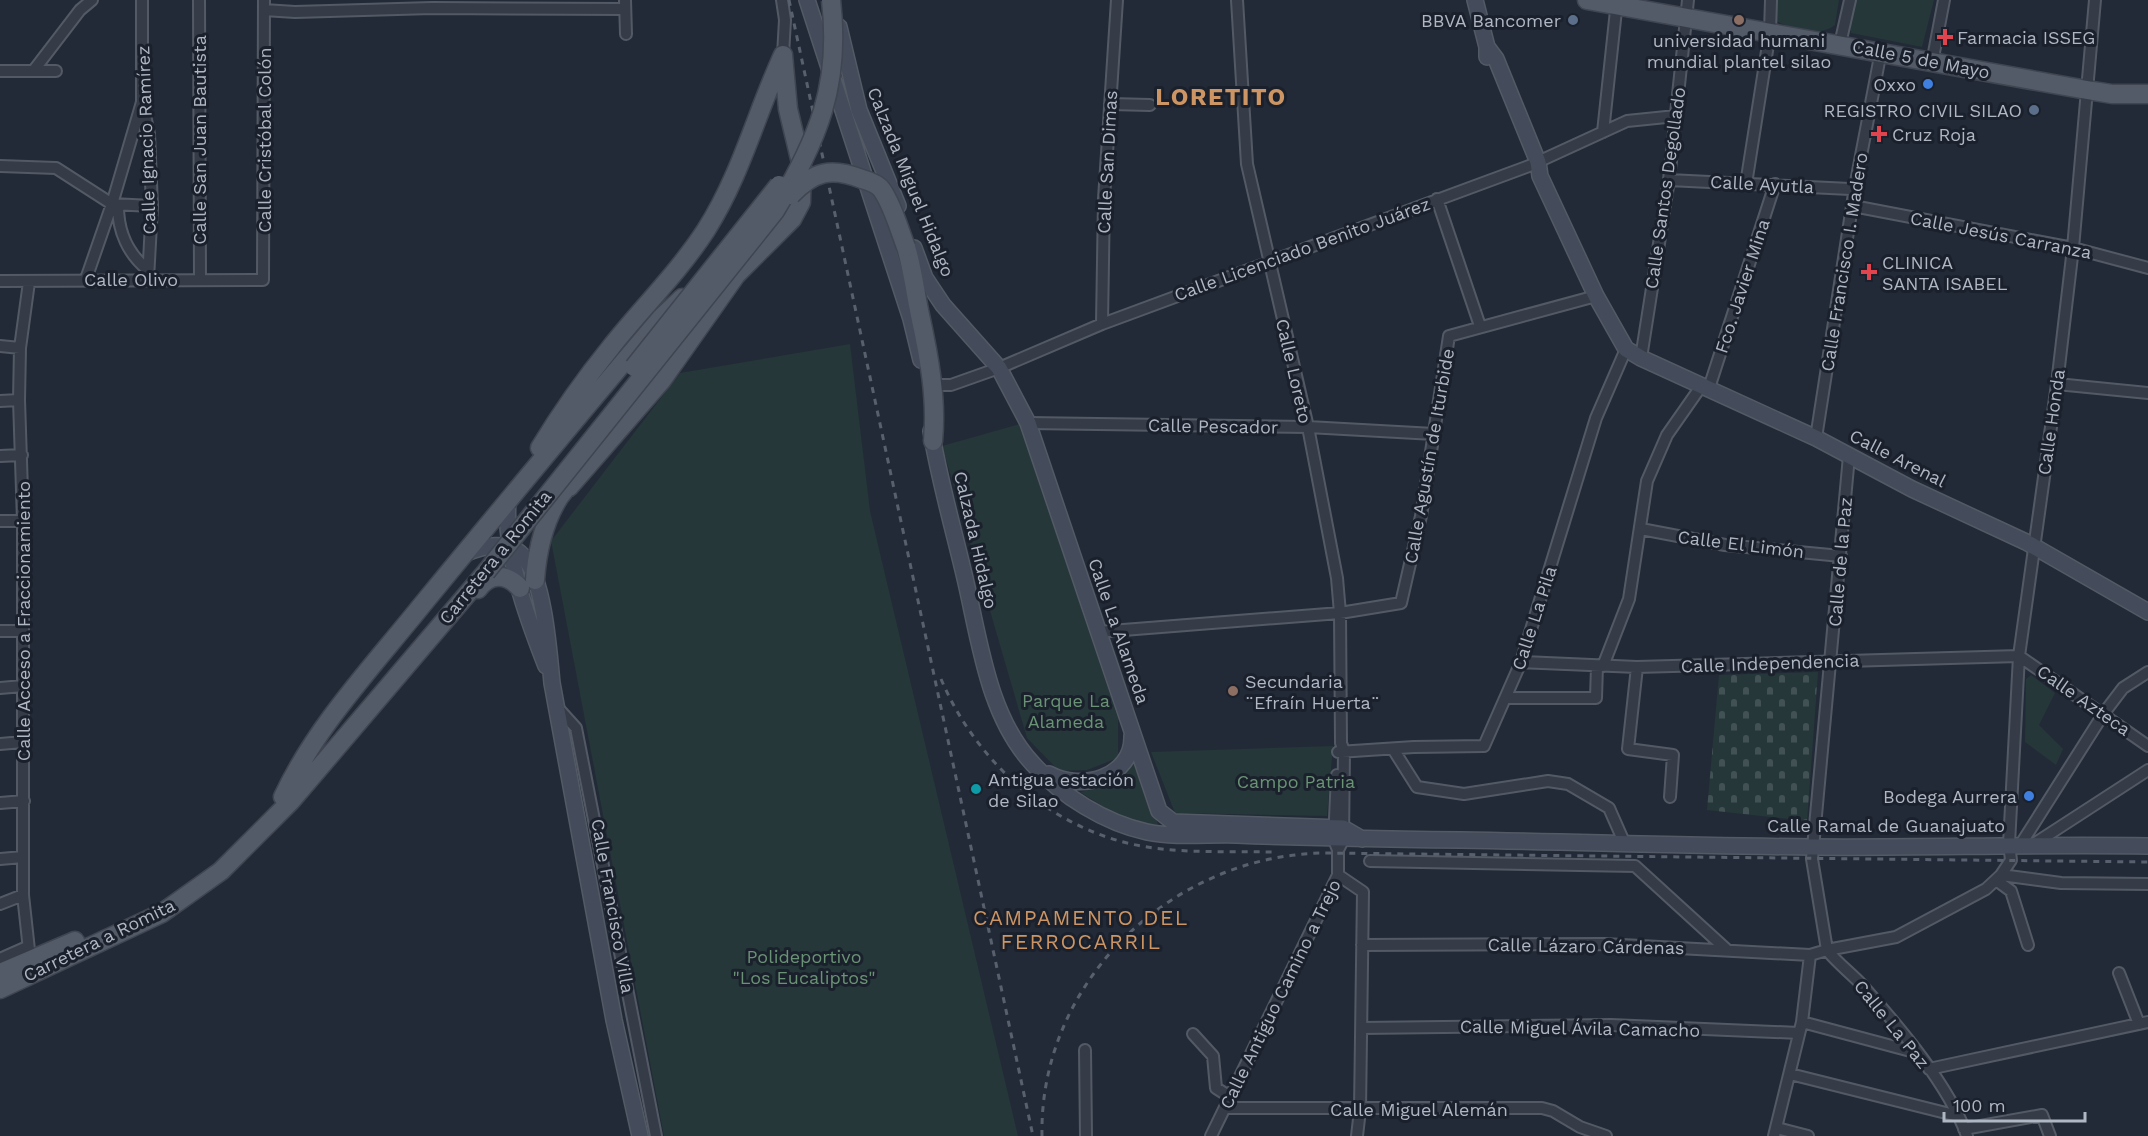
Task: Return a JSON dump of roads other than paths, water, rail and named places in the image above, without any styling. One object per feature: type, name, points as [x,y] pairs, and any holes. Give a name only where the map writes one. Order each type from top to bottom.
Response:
[{"type":"main road","name":"Carretera a Romita","points":[[30,960],[51,965],[162,913],[235,859],[287,799],[768,200],[798,153],[810,124],[818,93],[824,26],[822,0]]},
{"type":"main road","name":"Carretera a Romita","points":[[476,564],[572,462],[775,211],[806,158],[826,105],[833,56],[833,0]]},
{"type":"main road","name":"Calle 5 de Mayo","points":[[1587,0],[1687,9],[1770,32],[1881,51],[1932,63],[2112,94],[2148,94]]},
{"type":"main road","points":[[528,478],[530,492],[546,501],[564,493],[662,380],[736,275],[778,236],[792,219],[801,202],[802,166],[788,109],[783,55]]},
{"type":"main road","points":[[476,564],[508,500],[591,373],[673,275],[705,232],[747,152],[765,93],[783,55]]},
{"type":"main road","points":[[775,211],[808,179],[831,171],[845,173],[882,189],[908,243],[931,379],[935,415],[933,441]]},
{"type":"main road","points":[[287,799],[319,782],[357,740],[484,580],[500,576],[527,584],[538,547],[564,493],[579,469],[693,327],[734,264]]},
{"type":"main road","points":[[508,500],[661,318],[698,286]]},
{"type":"main road","name":"Carretera a Romita","points":[[0,973],[176,894],[229,854],[287,799]]},
{"type":"main road","name":"Carretera a Romita","points":[[0,989],[30,960]]},
{"type":"street","points":[[34,70],[80,10],[92,0]]},
{"type":"street","name":"Calle Ignacio Ramírez","points":[[141,0],[142,101],[149,134],[152,206],[148,275]]},
{"type":"street","name":"Calle San Juan Bautista","points":[[199,0],[200,279]]},
{"type":"street","points":[[295,0],[295,12]]},
{"type":"street","points":[[360,0],[360,12]]},
{"type":"street","points":[[782,0],[785,20],[783,55]]},
{"type":"street","name":"Calzada Hidalgo","points":[[807,0],[811,19],[910,319],[926,378],[927,410],[933,441],[993,691],[1009,732],[1034,765],[1061,789],[1119,824],[1231,835],[1338,837]]},
{"type":"street","name":"Calzada Miguel Hidalgo","points":[[833,0],[858,110],[908,243],[925,278],[943,305]]},
{"type":"street","name":"Calle San Dimas","points":[[1102,324],[1104,199],[1118,0]]},
{"type":"street","name":"Calle Loreto","points":[[1237,0],[1247,164],[1308,427],[1337,578],[1340,613],[1341,748],[1338,837]]},
{"type":"street","points":[[1475,0],[1487,47],[1496,59],[1536,168],[1596,296],[1626,349]]},
{"type":"street","points":[[1746,184],[1770,32],[1771,0]]},
{"type":"street","points":[[1840,44],[1850,0]]},
{"type":"street","points":[[1932,63],[1944,0]]},
{"type":"street","name":"Calle Honda","points":[[1999,878],[2021,844],[2019,656],[2057,384],[2073,248],[2095,0]]},
{"type":"street","points":[[1603,132],[1616,3]]},
{"type":"street","points":[[264,5],[295,12],[360,12],[431,4],[625,4],[626,34]]},
{"type":"street","name":"Calle Cristóbal Colón","points":[[263,280],[264,5]]},
{"type":"street","name":"Calle Santos Degollado","points":[[1641,358],[1669,180],[1687,9]]},
{"type":"street","points":[[811,19],[837,18]]},
{"type":"street","name":"Calle Francisco I. Madero","points":[[1816,438],[1855,187],[1881,51]]},
{"type":"street","points":[[0,71],[56,71]]},
{"type":"street","points":[[86,279],[115,205],[142,101]]},
{"type":"street","points":[[1110,104],[1150,105]]},
{"type":"street","points":[[843,115],[858,110]]},
{"type":"street","name":"Calle Licenciado Benito Juárez","points":[[931,379],[940,385],[951,385],[999,368],[1102,324],[1268,261],[1437,200],[1536,168],[1628,121],[1676,116]]},
{"type":"street","points":[[0,166],[56,168],[115,205],[152,206]]},
{"type":"street","name":"Calle Ayutla","points":[[1669,180],[1850,189],[1855,187]]},
{"type":"street","name":"Fco. Javier Mina","points":[[1506,698],[1596,698],[1600,666],[1629,599],[1647,481],[1667,435],[1706,386],[1775,184]]},
{"type":"street","points":[[1437,200],[1480,326]]},
{"type":"street","points":[[115,205],[118,222],[133,258],[148,275]]},
{"type":"street","name":"Calle Jesús Carranza","points":[[1853,206],[2073,248],[2148,268]]},
{"type":"street","points":[[886,246],[895,238],[903,237],[908,243]]},
{"type":"street","name":"Calle Olivo","points":[[0,281],[29,282],[148,275],[263,280]]},
{"type":"street","name":"Calle Acceso a Fraccionamiento","points":[[29,282],[20,348],[19,400],[23,521],[23,895],[30,960]]},
{"type":"street","name":"Calle Agustín de Iturbide","points":[[1098,632],[1340,613],[1401,603],[1422,516],[1449,336],[1596,296]]},
{"type":"street","name":"Calle La Alameda","points":[[943,305],[999,368],[1028,423],[1159,811],[1171,829]]},
{"type":"street","points":[[0,346],[20,348]]},
{"type":"street","name":"Calle Arenal","points":[[1626,349],[1816,438],[2033,547],[2148,612]]},
{"type":"street","name":"Calle La Pila","points":[[1341,748],[1484,746],[1521,662],[1596,418],[1626,349]]},
{"type":"street","points":[[2057,384],[2148,393]]},
{"type":"street","points":[[0,400],[19,400]]},
{"type":"street","name":"Calle Pescador","points":[[1028,423],[1308,427],[1434,434]]},
{"type":"street","points":[[0,456],[22,454]]},
{"type":"street","name":"Calle de la Paz","points":[[1827,950],[1812,847],[1832,661],[1849,456]]},
{"type":"street","name":"Calle Francisco Villa","points":[[508,500],[506,520],[511,549],[527,584],[533,635],[552,683],[612,1008],[640,1136]]},
{"type":"street","points":[[0,521],[23,521]]},
{"type":"street","name":"Calle El Limón","points":[[1641,529],[1725,545],[1840,556]]},
{"type":"street","points":[[476,564],[490,545],[511,549]]},
{"type":"street","points":[[0,632],[22,630]]},
{"type":"street","name":"Calle Independencia","points":[[1521,662],[1637,667],[2019,656]]},
{"type":"street","name":"Calle Azteca","points":[[2019,656],[2104,713],[2148,746]]},
{"type":"street","points":[[1637,667],[1628,749],[1673,755],[1670,798]]},
{"type":"street","points":[[2021,844],[2104,713],[2123,688],[2148,672]]},
{"type":"street","points":[[0,688],[23,686]]},
{"type":"street","points":[[557,707],[576,728],[656,1136]]},
{"type":"street","points":[[1034,765],[1055,777],[1070,781],[1100,778],[1118,771],[1127,759],[1132,743],[1132,731]]},
{"type":"street","points":[[0,744],[22,742]]},
{"type":"street","points":[[1393,749],[1416,788],[1464,794],[1548,781],[1568,784],[1608,808],[1624,842]]},
{"type":"street","points":[[2021,844],[2148,770]]},
{"type":"street","points":[[0,803],[24,801]]},
{"type":"street","name":"Calle Ramal de Guanajuato","points":[[1338,837],[1812,847],[2021,844],[2148,846]]},
{"type":"street","name":"Calle Antiguo Camino a Trejo","points":[[1211,1136],[1338,875],[1338,837]]},
{"type":"street","points":[[0,859],[23,857]]},
{"type":"street","points":[[1370,861],[1635,866],[1726,950]]},
{"type":"street","points":[[1338,875],[1363,892],[1360,1110],[1357,1136]]},
{"type":"street","points":[[1999,878],[2061,883],[2148,884]]},
{"type":"street","points":[[1999,878],[2011,891],[2028,945]]},
{"type":"street","name":"Calle Lázaro Cárdenas","points":[[1362,945],[1604,944],[1810,955],[1896,937],[1986,889],[1999,878]]},
{"type":"street","points":[[0,904],[23,895]]},
{"type":"street","name":"Calle La Paz","points":[[1827,950],[1862,984],[1918,1053],[1958,1116],[1965,1133]]},
{"type":"street","points":[[1808,1136],[1775,1132],[1800,1028],[1810,955]]},
{"type":"street","points":[[0,959],[30,960]]},
{"type":"street","points":[[1929,1070],[2143,1023],[2119,974]]},
{"type":"street","name":"Calle Miguel Ávila Camacho","points":[[1362,1028],[1611,1025],[1800,1028],[1918,1053]]},
{"type":"street","points":[[1193,1034],[1213,1056],[1216,1089],[1230,1097]]},
{"type":"street","points":[[1084,1050],[1086,1136]]},
{"type":"street","points":[[1790,1074],[1958,1116]]},
{"type":"street","name":"Calle Miguel Alemán","points":[[1225,1108],[1360,1110],[1542,1108],[1552,1110],[1579,1132],[1606,1136]]},
{"type":"street","points":[[1965,1133],[2042,1115],[2050,1136]]},
{"type":"railway","points":[[789,0],[1033,1136]]},
{"type":"railway","points":[[941,679],[955,708],[993,761],[1042,804],[1070,821],[1100,834],[1148,847],[1201,851],[1272,852]]},
{"type":"railway","points":[[1042,1136],[1047,1080],[1063,1027],[1090,980],[1124,938],[1167,903],[1215,877],[1267,860],[1323,853],[2148,862]]},
{"type":"place","name":"BBVA Bancomer","points":[[1573,20]]},
{"type":"place","name":"universidad humani mundial plantel silao","points":[[1739,20]]},
{"type":"place","name":"Farmacia ISSEG","points":[[1945,37]]},
{"type":"place","name":"Oxxo","points":[[1928,84]]},
{"type":"place","name":"REGISTRO CIVIL SILAO","points":[[2034,110]]},
{"type":"place","name":"Cruz Roja","points":[[1879,134]]},
{"type":"place","name":"CLINICA SANTA ISABEL","points":[[1869,272]]},
{"type":"place","name":"Secundaria ¨Efraín Huerta¨","points":[[1233,691]]},
{"type":"place","name":"Antigua estación de Silao","points":[[976,789]]},
{"type":"place","name":"Bodega Aurrera","points":[[2029,796]]},
{"type":"district","name":"LORETITO","points":[[1221,97]]},
{"type":"district","name":"CAMPAMENTO DEL FERROCARRIL","points":[[1081,929]]},
{"type":"park label","name":"Parque La Alameda","points":[[1066,710]]},
{"type":"park label","name":"Campo Patria","points":[[1296,781]]},
{"type":"park label","name":"Polideportivo \"Los Eucaliptos\"","points":[[804,966]]}]
